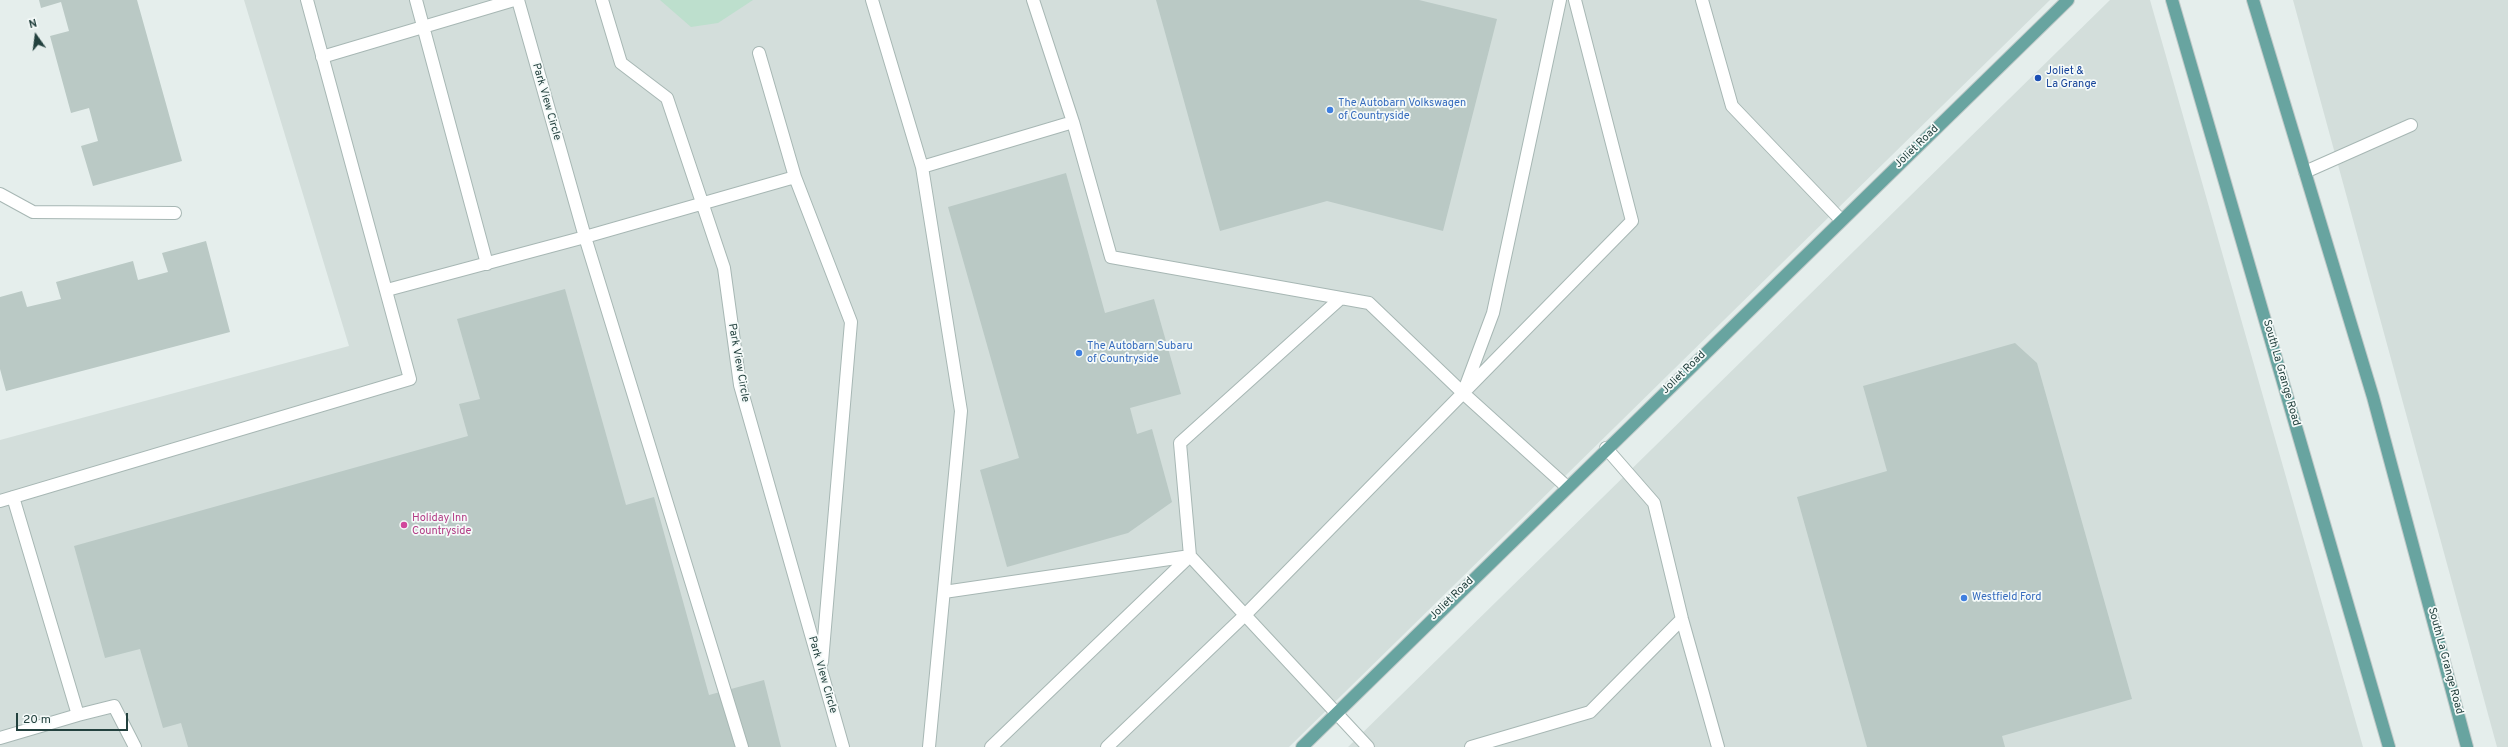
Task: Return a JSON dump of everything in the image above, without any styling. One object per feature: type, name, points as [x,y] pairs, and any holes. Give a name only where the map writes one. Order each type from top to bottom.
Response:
[{"type":"main road","name":"Joliet Road","points":[[1302,747],[1606,448],[2068,0]]},
{"type":"main road","name":"South La Grange Road","points":[[2172,0],[2389,747]]},
{"type":"main road","name":"South La Grange Road","points":[[2253,0],[2373,397],[2467,747]]},
{"type":"lane","points":[[0,501],[410,379],[307,0]]},
{"type":"lane","points":[[416,0],[487,264]]},
{"type":"lane","points":[[322,57],[514,0]]},
{"type":"lane","name":"Park View Circle","points":[[518,0],[585,237],[742,747]]},
{"type":"lane","name":"Park View Circle","points":[[602,0],[621,63],[667,98],[724,268],[740,385],[843,747]]},
{"type":"lane","points":[[872,0],[922,167],[961,411],[929,747]]},
{"type":"lane","points":[[1033,0],[1073,122],[1111,257],[1369,303],[1463,393],[1567,487]]},
{"type":"lane","points":[[1463,393],[1493,313],[1560,0]]},
{"type":"lane","points":[[1107,747],[1245,615],[1632,221],[1575,0]]},
{"type":"lane","points":[[1702,0],[1732,106],[1841,220]]},
{"type":"lane","points":[[759,53],[795,177],[851,322],[821,670]]},
{"type":"lane","points":[[922,167],[1073,122]]},
{"type":"lane","points":[[2305,172],[2411,125]]},
{"type":"lane","points":[[387,290],[702,205],[795,177]]},
{"type":"lane","points":[[0,194],[34,212],[176,213]]},
{"type":"lane","points":[[1341,298],[1180,443],[1190,556],[1368,747]]},
{"type":"lane","points":[[1606,448],[1654,503],[1682,619],[1718,747]]},
{"type":"lane","points":[[13,497],[78,715]]},
{"type":"lane","points":[[944,592],[1190,556]]},
{"type":"lane","points":[[991,747],[1190,556]]},
{"type":"lane","points":[[1471,747],[1491,744],[1590,712],[1682,619]]},
{"type":"lane","points":[[0,738],[114,706],[135,747]]},
{"type":"shaded area","points":[[244,0],[2050,0],[1289,747],[0,747],[0,440],[349,346]]},
{"type":"shaded area","points":[[2110,0],[2150,0],[2363,747],[1348,747]]},
{"type":"shaded area","points":[[2293,0],[2508,0],[2508,747],[2497,747]]},
{"type":"green space","points":[[660,0],[753,0],[718,23],[691,27]]},
{"type":"building","points":[[39,0],[137,0],[182,161],[93,186],[81,146],[98,141],[89,108],[71,113],[50,36],[69,31],[61,2],[41,8]]},
{"type":"building","name":"The Autobarn Volkswagen of Countryside","points":[[1156,0],[1419,0],[1497,19],[1443,231],[1327,201],[1220,231]]},
{"type":"building","name":"The Autobarn Subaru of Countryside","points":[[1066,173],[1105,313],[1154,299],[1181,394],[1130,408],[1137,434],[1152,429],[1172,502],[1128,533],[1007,567],[980,470],[1019,458],[948,207]]},
{"type":"building","points":[[206,241],[230,332],[6,391],[0,369],[0,297],[22,291],[27,307],[61,299],[56,282],[133,261],[138,280],[168,272],[162,253]]},
{"type":"building","name":"Holiday Inn Countryside","points":[[565,289],[626,505],[654,497],[709,695],[764,680],[781,747],[188,747],[181,723],[163,728],[140,649],[105,658],[74,546],[468,436],[459,404],[480,399],[457,319]]},
{"type":"building","name":"Westfield Ford","points":[[2015,343],[2037,363],[2132,699],[2002,736],[2005,747],[1867,747],[1797,497],[1887,471],[1863,386]]},
{"type":"place","name":"Joliet & La Grange","points":[[2038,78]]},
{"type":"place","name":"The Autobarn Volkswagen of Countryside","points":[[1330,110]]},
{"type":"place","name":"The Autobarn Subaru of Countryside","points":[[1079,353]]},
{"type":"place","name":"Holiday Inn Countryside","points":[[404,525]]},
{"type":"place","name":"Westfield Ford","points":[[1964,598]]}]
